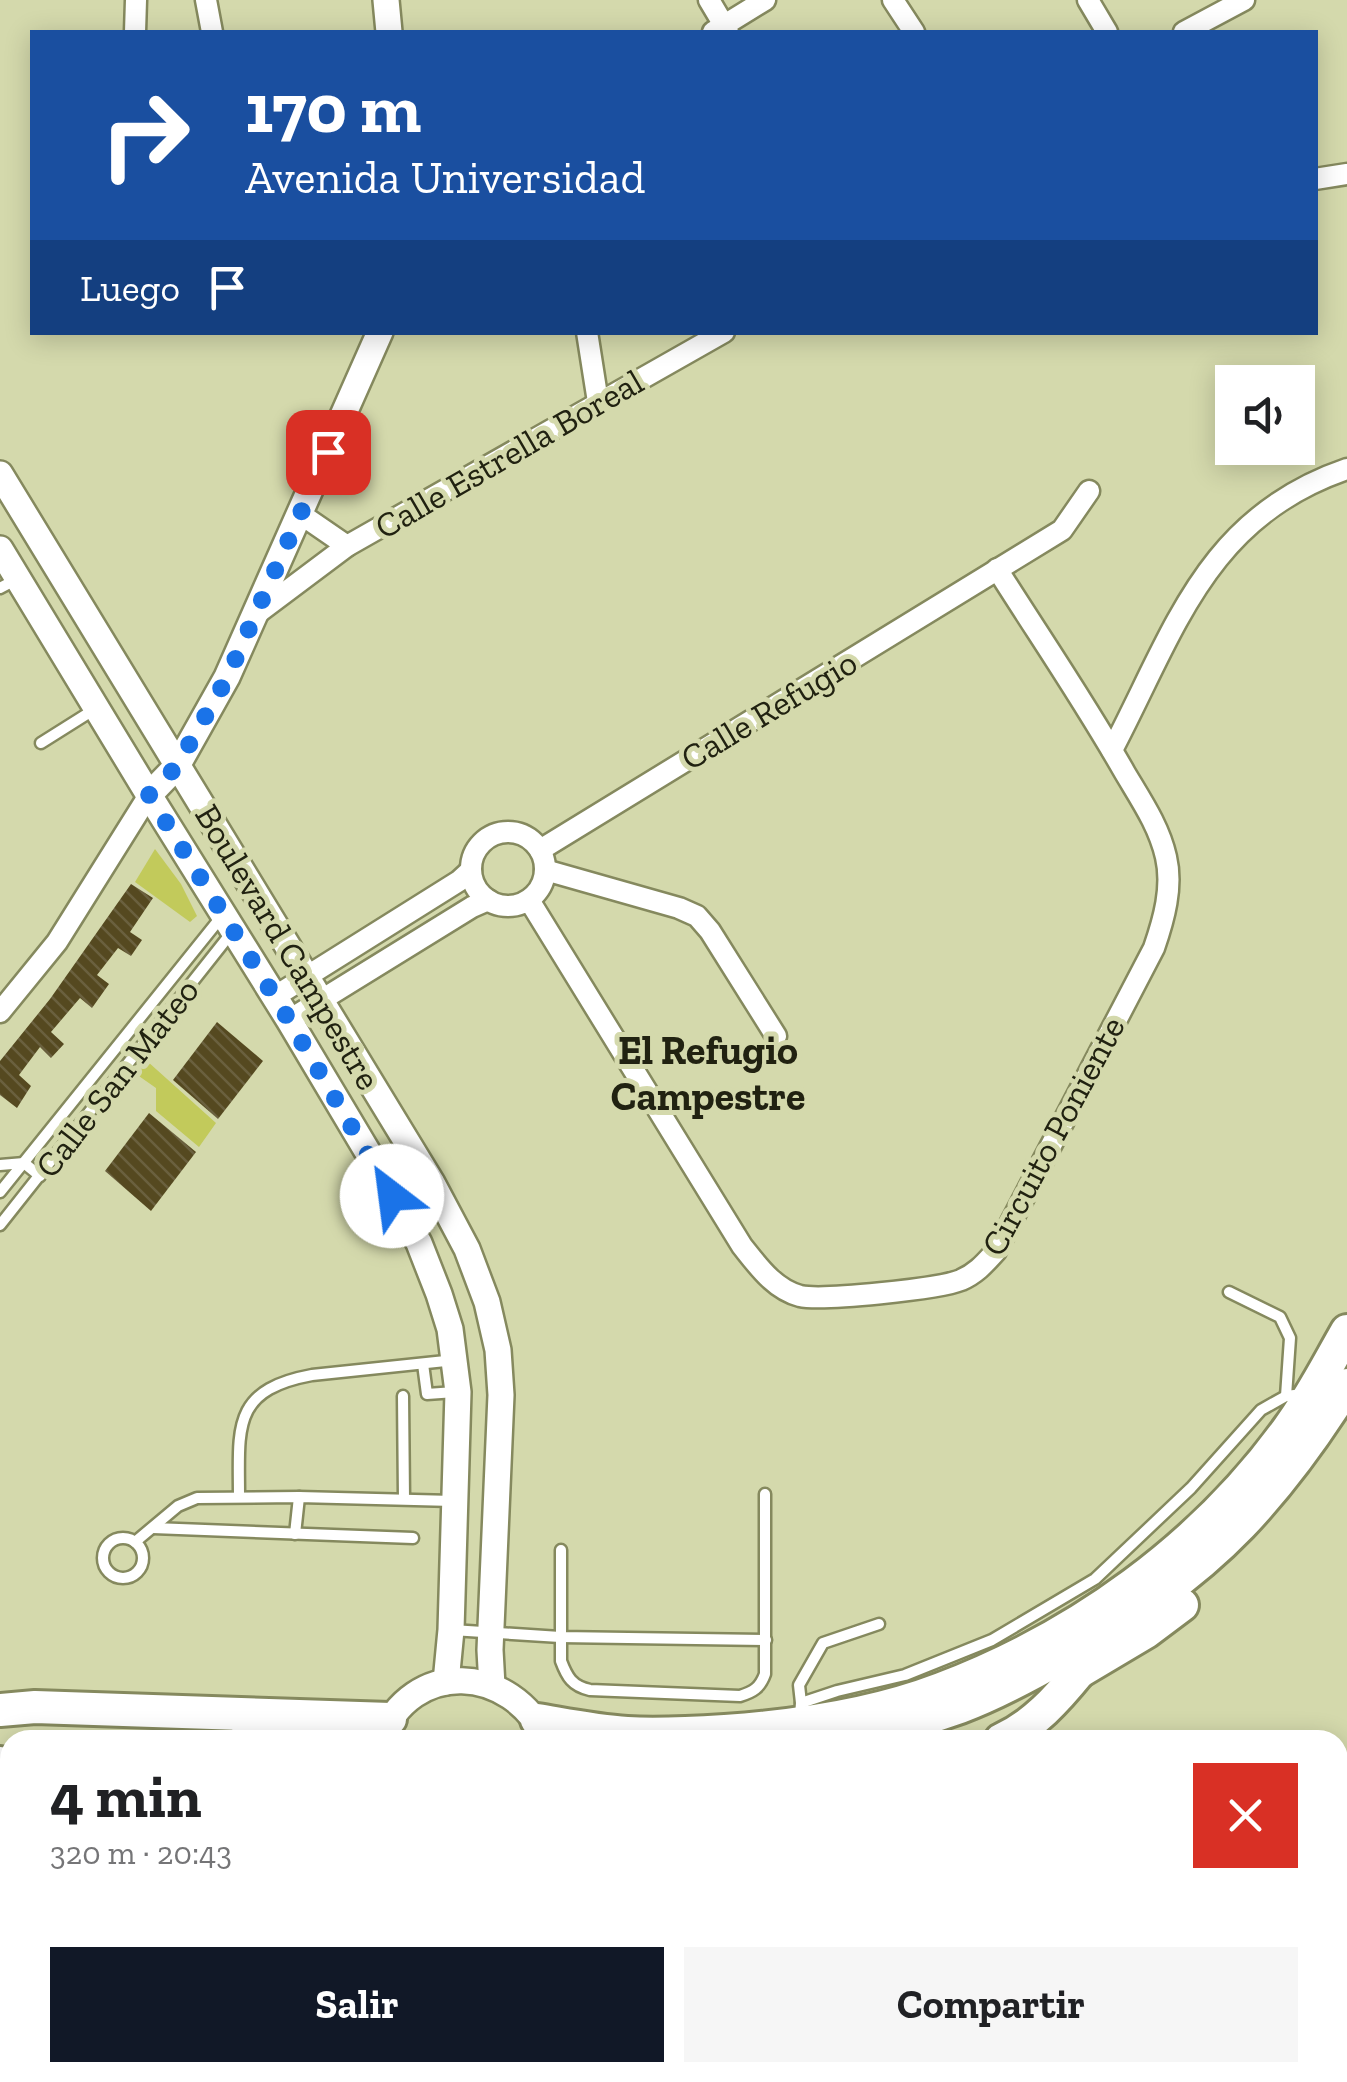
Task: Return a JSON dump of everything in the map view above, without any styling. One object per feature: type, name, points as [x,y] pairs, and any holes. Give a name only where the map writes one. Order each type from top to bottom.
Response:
[{"type":"main road","points":[[1002,1708],[1018,1656],[1068,1629],[1138,1582],[1216,1512],[1260,1464],[1288,1429],[1299,1394],[1347,1331]]},
{"type":"main road","points":[[950,1730],[1002,1708],[1042,1668],[1126,1619],[1205,1558],[1274,1488],[1347,1386]]},
{"type":"main road","points":[[732,1730],[770,1728],[800,1712],[854,1714],[938,1690],[1036,1718],[1058,1699],[1079,1672],[1146,1632],[1236,1558],[1291,1500],[1347,1422]]},
{"type":"main road","points":[[882,1730],[964,1706],[1002,1708]]},
{"type":"main road","points":[[0,1710],[35,1707],[385,1730]]},
{"type":"main road","points":[[0,1722],[141,1730]]},
{"type":"main road","points":[[542,1730],[588,1730]]},
{"type":"street","points":[[136,0],[136,30]]},
{"type":"street","points":[[206,0],[212,30]]},
{"type":"street","points":[[386,0],[389,30]]},
{"type":"street","points":[[710,0],[722,30],[765,0]]},
{"type":"street","points":[[893,0],[913,30]]},
{"type":"street","points":[[1088,0],[1106,30]]},
{"type":"street","points":[[1188,30],[1244,0]]},
{"type":"street","points":[[1318,179],[1347,174]]},
{"type":"street","points":[[0,1012],[58,942],[149,795],[177,766],[227,678],[379,335]]},
{"type":"street","points":[[588,335],[598,402]]},
{"type":"street","name":"Calle Estrella Boreal","points":[[255,615],[347,546],[719,335]]},
{"type":"street","points":[[1112,750],[1186,603],[1214,561],[1271,506],[1347,469]]},
{"type":"street","name":"Boulevard Campestre","points":[[0,474],[322,1000],[468,1249],[487,1302],[498,1350],[501,1395],[492,1686]]},
{"type":"street","name":"Calle Refugio","points":[[542,860],[1062,530],[1089,491]]},
{"type":"street","name":"Calle Estrella Boreal","points":[[300,513],[347,546]]},
{"type":"street","name":"Boulevard Campestre","points":[[0,549],[9,583],[96,708],[289,1020],[418,1243],[450,1329],[456,1360],[451,1630],[446,1682]]},
{"type":"street","name":"Circuito Poniente","points":[[529,900],[742,1246],[781,1288],[800,1296],[822,1297],[892,1292],[958,1282],[981,1269],[996,1251],[1154,948],[1164,920],[1169,882],[1159,832],[998,569]]},
{"type":"street","points":[[505,832],[531,840],[542,860],[543,881],[538,892],[529,900],[509,906],[488,900],[476,887],[471,870],[480,845],[505,832]]},
{"type":"street","points":[[542,860],[698,916],[776,1036]]},
{"type":"street","points":[[274,997],[459,882],[471,870]]},
{"type":"street","points":[[289,1020],[488,900]]},
{"type":"street","points":[[385,1730],[408,1700],[420,1692],[446,1682],[462,1681],[492,1686],[517,1699],[542,1730]]},
{"type":"lane","points":[[41,743],[96,708]]},
{"type":"lane","name":"Calle San Mateo","points":[[0,1192],[114,1052],[228,922]]},
{"type":"lane","name":"Calle San Mateo","points":[[0,1226],[129,1064],[228,922]]},
{"type":"lane","points":[[114,1052],[129,1064]]},
{"type":"lane","points":[[0,1165],[24,1163],[40,1176]]},
{"type":"lane","points":[[879,1624],[824,1643],[799,1686],[800,1712],[837,1691],[904,1675],[992,1640],[1095,1579],[1190,1488],[1262,1410],[1299,1394],[1290,1338],[1280,1317],[1229,1292]]},
{"type":"lane","points":[[239,1497],[242,1422],[249,1405],[264,1391],[289,1379],[312,1375],[456,1360]]},
{"type":"lane","points":[[423,1364],[427,1394],[458,1392]]},
{"type":"lane","points":[[402,1396],[404,1499]]},
{"type":"lane","points":[[560,1550],[561,1661],[566,1676],[577,1687],[740,1696],[752,1693],[761,1686],[765,1674],[765,1494]]},
{"type":"lane","points":[[296,1534],[298,1497]]},
{"type":"lane","points":[[135,1542],[186,1501],[197,1498],[454,1501]]},
{"type":"lane","points":[[152,1528],[413,1538]]},
{"type":"lane","points":[[451,1630],[766,1640]]},
{"type":"green space","points":[[155,849],[181,884],[197,916],[190,922],[135,882]]},
{"type":"green space","points":[[147,1061],[216,1123],[199,1147],[156,1111],[156,1088],[136,1074]]},
{"type":"building","points":[[131,884],[153,898],[130,932],[142,940],[131,956],[118,948],[97,975],[109,984],[92,1008],[80,998],[51,1032],[64,1044],[51,1058],[40,1047],[19,1075],[31,1086],[17,1108],[0,1095],[0,1061],[50,999]]},
{"type":"building","points":[[217,1022],[263,1061],[218,1119],[173,1080]]},
{"type":"building","points":[[149,1113],[196,1152],[151,1211],[105,1171]]},
{"type":"district","name":"El Refugio Campestre","points":[[708,1073]]},
{"type":"route","points":[[328,452],[227,678],[177,766],[149,795],[289,1020],[392,1196]]}]
